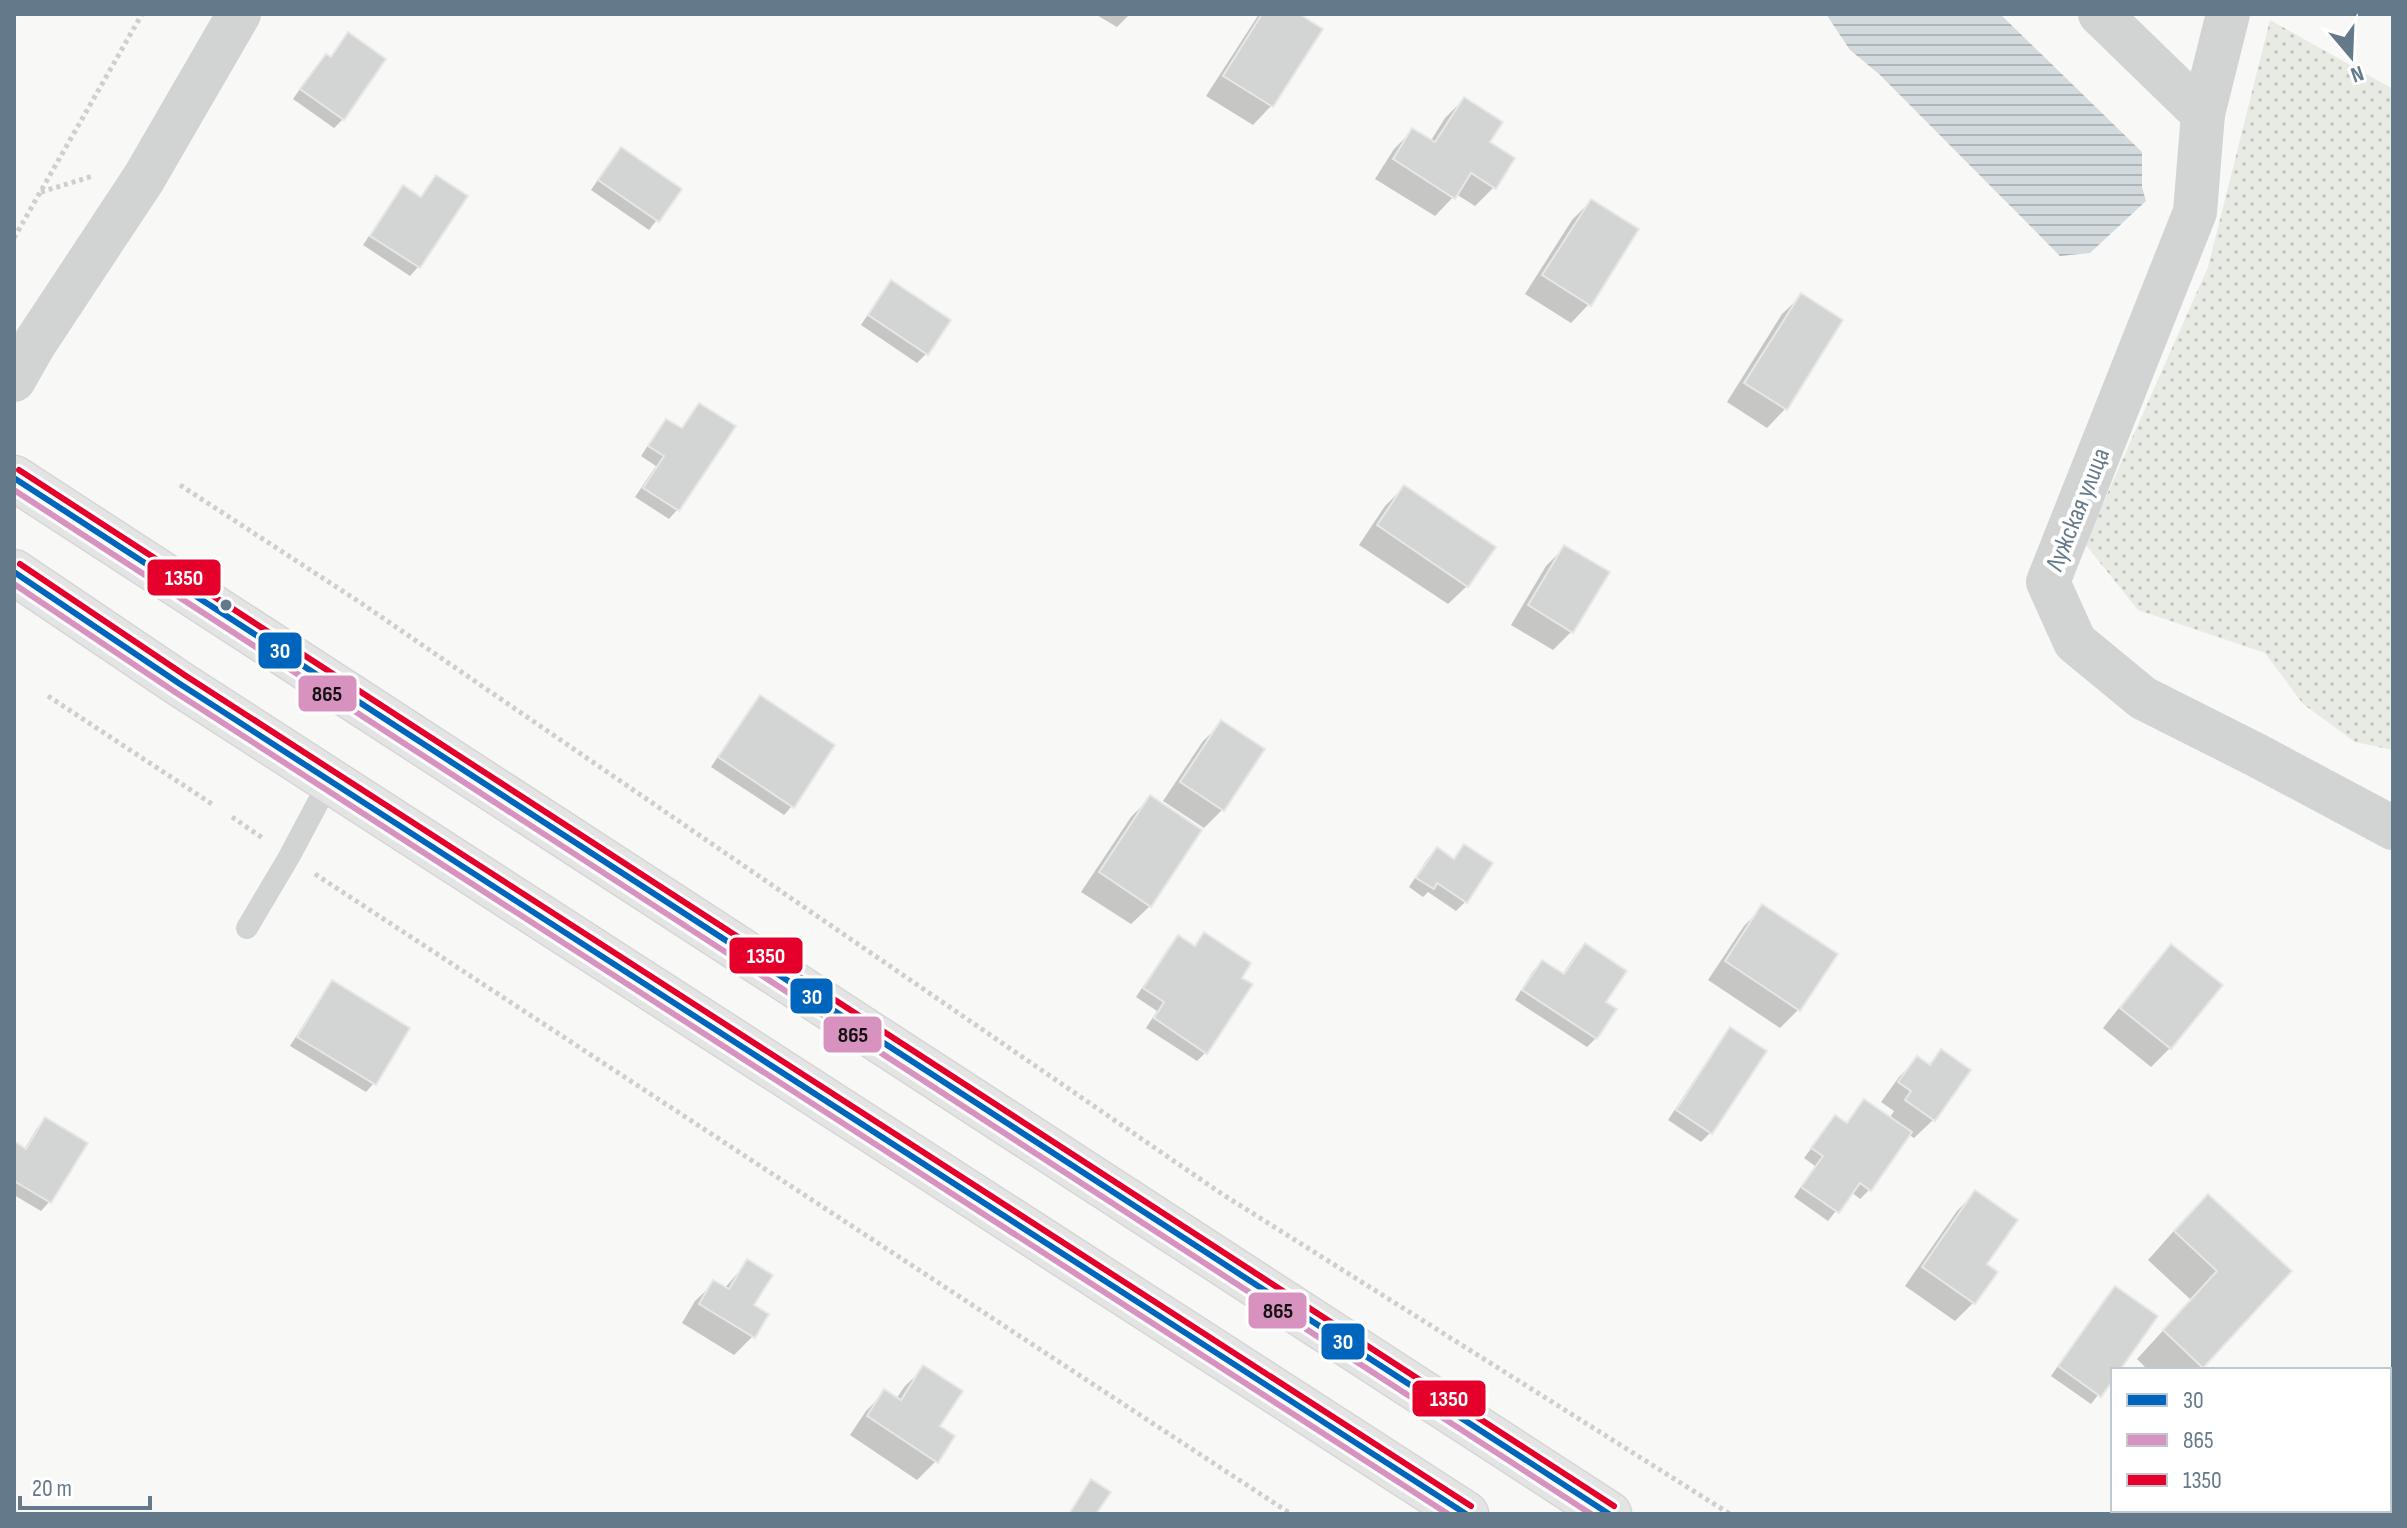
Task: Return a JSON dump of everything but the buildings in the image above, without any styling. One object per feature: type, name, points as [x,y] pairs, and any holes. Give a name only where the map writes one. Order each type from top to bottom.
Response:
[{"type":"highway","points":[[14,478],[1609,1514]]},
{"type":"highway","points":[[14,572],[180,684],[1466,1514]]},
{"type":"street","points":[[14,380],[144,178],[239,14]]},
{"type":"street","points":[[2100,14],[2203,114]]},
{"type":"street","name":"Лужская улица","points":[[2228,14],[2203,114],[2195,212],[2048,582],[2075,642],[2143,698],[2393,828]]},
{"type":"lane","points":[[247,928],[330,780]]},
{"type":"path","points":[[14,238],[142,14]]},
{"type":"path","points":[[40,193],[94,176]]},
{"type":"path","points":[[180,485],[374,611],[1222,1194],[1730,1514]]},
{"type":"path","points":[[48,696],[215,806]]},
{"type":"path","points":[[232,817],[1291,1514]]},
{"type":"shaded area","points":[[1826,14],[2000,14],[2142,152],[2142,187],[2146,201],[2090,253],[2060,256],[1879,74],[1850,50]]},
{"type":"shaded area","points":[[2270,20],[2393,89],[2393,750],[2355,742],[2303,704],[2265,653],[2138,610],[2085,544],[2208,267]]},
{"type":"transit line","name":"1350","points":[[19,470],[1614,1506]]},
{"type":"transit line","name":"30","points":[[14,478],[1609,1514]]},
{"type":"transit line","name":"865","points":[[14,490],[1591,1514]]},
{"type":"transit line","name":"1350","points":[[20,564],[186,676],[1471,1506]]},
{"type":"transit line","name":"30","points":[[14,572],[180,684],[1466,1514]]},
{"type":"transit line","name":"865","points":[[14,584],[175,692],[1448,1514]]}]
